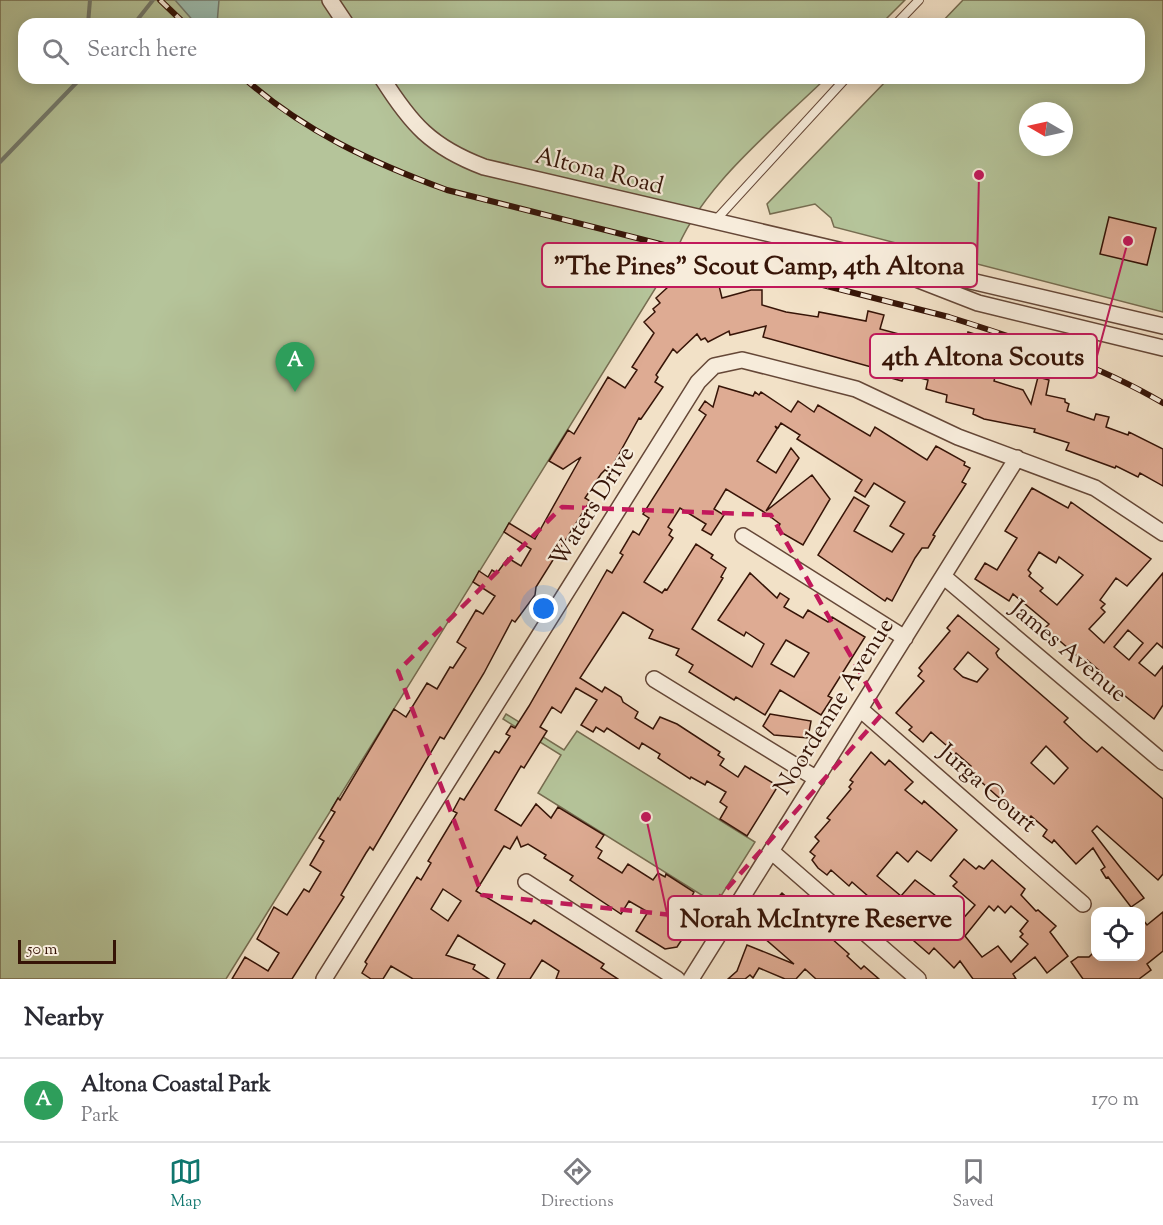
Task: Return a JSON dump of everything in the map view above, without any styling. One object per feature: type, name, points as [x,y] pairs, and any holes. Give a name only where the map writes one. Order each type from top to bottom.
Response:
[{"type":"street","points":[[330,0],[342,18]]},
{"type":"street","name":"Altona Road","points":[[386,84],[412,123],[425,136],[451,154],[484,167],[714,223],[935,271],[1163,326]]},
{"type":"street","name":"Altona Road","points":[[840,252],[978,303],[1163,348]]},
{"type":"street","name":"Waters Drive","points":[[324,979],[698,382],[714,366],[742,360],[856,389],[948,433],[1108,494],[1163,533]]},
{"type":"street","name":"Noordenne Avenue","points":[[692,979],[1017,458]]},
{"type":"street","points":[[743,536],[905,638]]},
{"type":"street","name":"James Avenue","points":[[944,576],[1163,762]]},
{"type":"street","points":[[654,679],[817,779]]},
{"type":"street","name":"Jurga Court","points":[[861,709],[1083,903]]},
{"type":"street","points":[[771,851],[918,979]]},
{"type":"street","points":[[526,882],[677,979]]},
{"type":"lane","points":[[902,18],[919,0]]},
{"type":"lane","points":[[714,223],[841,84]]},
{"type":"highlighted area","points":[[562,507],[771,515],[883,713],[701,918],[482,895],[398,671]]},
{"type":"shaded area","points":[[0,0],[905,0],[887,18],[18,18],[18,84],[820,84],[761,139],[699,209],[684,234],[673,260],[226,979],[0,979]]},
{"type":"shaded area","points":[[175,0],[219,0],[218,18],[191,18]]},
{"type":"shaded area","points":[[963,0],[1163,0],[1163,312],[834,227],[831,218],[815,204],[770,214],[767,204],[883,84],[1145,84],[1145,18],[946,18]]},
{"type":"shaded area","points":[[506,714],[564,750],[577,731],[755,842],[716,904],[538,793],[561,755],[503,719]]},
{"type":"building","points":[[1109,217],[1156,228],[1147,265],[1100,254]]},
{"type":"building","points":[[687,262],[715,269],[722,298],[751,290],[762,290],[762,305],[786,312],[818,317],[819,312],[866,321],[868,311],[884,315],[880,329],[899,334],[897,342],[921,348],[924,334],[940,338],[934,363],[959,369],[968,332],[978,335],[973,354],[999,361],[994,381],[1023,390],[1031,404],[1038,377],[1049,380],[1046,395],[1065,399],[1065,402],[1069,404],[1067,411],[1094,420],[1096,414],[1109,417],[1106,427],[1128,435],[1129,432],[1163,449],[1163,486],[1140,473],[1138,477],[1116,466],[1115,468],[1066,450],[1069,443],[1034,432],[1035,429],[984,419],[973,414],[974,409],[946,402],[947,395],[926,389],[928,380],[905,374],[902,381],[891,378],[893,373],[763,337],[766,326],[730,335],[729,331],[708,342],[705,338],[701,340],[697,334],[677,353],[673,349],[656,375],[658,377],[655,382],[663,387],[641,419],[639,418],[609,472],[605,470],[601,474],[585,498],[590,501],[536,587],[535,595],[515,622],[512,620],[484,673],[444,739],[440,737],[373,850],[370,847],[366,853],[341,895],[344,897],[292,979],[232,979],[245,957],[268,971],[279,953],[257,939],[274,907],[287,915],[304,889],[309,892],[321,872],[310,865],[324,841],[319,838],[335,812],[331,810],[338,798],[340,800],[394,709],[406,717],[427,683],[437,689],[450,667],[453,668],[466,648],[457,642],[476,610],[483,614],[495,596],[473,582],[479,571],[488,577],[492,570],[497,573],[508,558],[521,566],[531,549],[504,532],[509,523],[535,539],[581,457],[563,469],[549,461],[568,430],[574,434],[608,377],[625,388],[637,370],[632,367],[654,333],[644,322],[655,312],[653,309],[660,303],[656,298],[668,287],[667,278],[675,272],[674,268]]},
{"type":"building","points":[[719,386],[753,396],[755,392],[759,395],[761,392],[791,412],[798,401],[814,412],[818,405],[870,436],[875,427],[927,460],[936,446],[965,462],[964,465],[970,468],[962,482],[966,484],[933,535],[935,536],[928,548],[922,548],[915,558],[892,601],[887,598],[885,601],[818,555],[854,497],[869,506],[854,531],[892,552],[904,534],[890,526],[905,502],[874,483],[865,497],[855,491],[862,480],[797,439],[800,435],[781,423],[778,428],[775,426],[777,429],[757,461],[776,473],[791,448],[799,458],[766,511],[812,475],[830,499],[803,545],[777,530],[780,524],[764,512],[726,489],[714,509],[724,515],[711,535],[702,530],[706,524],[680,508],[668,527],[672,530],[669,535],[673,538],[644,582],[662,593],[665,589],[667,590],[696,544],[713,555],[711,558],[726,568],[721,577],[723,578],[692,629],[752,667],[764,644],[746,632],[744,636],[718,620],[750,573],[777,598],[780,593],[789,599],[784,607],[803,618],[808,610],[828,622],[832,617],[865,637],[828,696],[832,698],[821,715],[780,690],[765,715],[736,697],[734,700],[689,672],[693,665],[676,655],[679,649],[649,638],[653,630],[623,612],[580,678],[602,692],[605,687],[621,697],[623,702],[638,712],[635,718],[653,729],[660,717],[677,724],[720,752],[718,755],[724,759],[720,765],[738,777],[745,766],[778,786],[747,836],[720,819],[727,807],[720,802],[726,792],[707,781],[705,785],[691,777],[690,779],[658,758],[660,754],[642,743],[639,749],[607,728],[604,732],[596,727],[593,732],[581,725],[597,700],[576,688],[561,713],[552,707],[540,727],[547,731],[524,768],[521,766],[495,810],[521,826],[536,804],[551,818],[558,807],[604,835],[596,847],[602,851],[598,858],[622,873],[628,864],[653,880],[658,873],[665,877],[666,874],[694,892],[692,896],[705,904],[677,947],[665,949],[636,931],[648,912],[629,901],[621,914],[570,880],[573,876],[544,858],[546,855],[528,844],[521,847],[517,837],[510,849],[504,846],[476,891],[531,924],[534,920],[604,964],[601,968],[618,979],[556,979],[559,971],[542,960],[530,979],[497,979],[505,964],[458,935],[446,955],[475,965],[473,969],[489,979],[413,979],[391,966],[383,979],[371,979],[362,973],[367,964],[365,962],[417,877],[421,880],[431,863],[428,861],[457,813],[453,811],[460,798],[464,800],[495,751],[499,753],[510,736],[506,734],[511,726],[515,728],[529,706],[607,570],[612,573],[623,555],[620,553],[633,531],[639,535],[649,518],[643,514],[706,415],[699,410],[705,401],[713,407]],"holes":[[[786,640],[809,653],[794,677],[771,664]],[[443,889],[461,901],[448,921],[431,909]]]},
{"type":"building","points":[[1032,488],[1068,508],[1071,502],[1151,559],[1127,586],[1116,578],[1100,600],[1105,604],[1101,608],[1105,612],[1089,629],[1104,643],[1163,573],[1163,648],[1157,643],[1139,663],[1155,676],[1163,666],[1163,705],[1154,719],[1100,676],[1102,673],[1087,660],[1084,662],[1045,628],[1049,624],[1013,594],[1009,601],[975,579],[985,563],[997,570],[1017,538],[1005,531]],"holes":[[[1039,552],[1056,563],[1059,557],[1083,575],[1057,605],[1040,591],[1043,588],[1029,576],[1031,573],[1028,570]],[[1128,630],[1143,643],[1129,660],[1114,647]]]},
{"type":"building","points":[[958,615],[999,649],[996,653],[998,657],[1068,718],[1064,722],[1083,740],[1097,752],[1102,747],[1163,799],[1163,874],[1158,880],[1097,826],[1092,831],[1144,898],[1131,907],[1108,877],[1106,878],[1101,870],[1105,867],[1093,848],[1076,864],[1054,840],[1052,843],[1043,836],[1047,830],[1031,816],[1026,822],[978,779],[976,781],[966,772],[971,766],[956,753],[953,757],[944,749],[947,746],[931,732],[923,742],[909,730],[912,727],[896,713],[924,681],[918,676],[922,671],[919,668],[950,631],[947,628]],"holes":[[[968,652],[988,669],[977,682],[963,677],[954,669]],[[1046,746],[1068,768],[1054,784],[1031,763]]]},
{"type":"building","points":[[770,714],[811,721],[808,738],[774,735],[763,726]]},
{"type":"building","points":[[871,752],[885,765],[889,760],[913,782],[905,790],[922,804],[924,801],[957,830],[931,861],[917,851],[908,862],[897,852],[877,876],[901,896],[915,880],[948,905],[937,918],[952,931],[975,905],[953,886],[957,882],[950,876],[964,859],[976,869],[979,866],[984,869],[992,860],[1025,889],[1021,895],[1036,911],[1038,910],[1056,926],[1050,932],[1068,956],[1047,973],[1035,957],[1013,974],[1016,979],[973,979],[960,961],[954,968],[934,948],[929,954],[876,908],[878,905],[852,882],[849,886],[831,870],[827,875],[818,868],[812,860],[815,856],[810,852],[819,841],[815,837],[851,789],[849,787],[853,782],[850,780]],"holes":[[[989,906],[994,911],[998,906],[1005,913],[1011,906],[1028,921],[1020,931],[1023,934],[1020,937],[1028,944],[1011,962],[998,946],[982,957],[965,936]]]},
{"type":"building","points":[[782,893],[797,906],[800,902],[826,925],[822,930],[849,954],[847,956],[861,969],[864,966],[879,979],[816,979],[805,969],[796,979],[785,979],[759,968],[753,978],[750,975],[745,979],[728,979],[737,971],[747,945],[794,964],[756,931],[776,907],[772,904]]},
{"type":"building","points":[[1163,912],[1163,951],[1147,964],[1151,970],[1139,979],[1083,979],[1071,962],[1078,957],[1091,955],[1091,961],[1145,961],[1145,922],[1147,925]]},
{"type":"waterway","points":[[88,18],[90,0]]},
{"type":"waterway","points":[[139,18],[153,0]]},
{"type":"waterway","points":[[0,162],[75,84]]},
{"type":"railway","points":[[160,0],[179,18]]},
{"type":"railway","points":[[251,84],[290,114],[340,144],[392,169],[447,190],[949,317],[1086,365],[1163,403]]},
{"type":"place","name":"\"The Pines\" Scout Camp, 4th Altona","points":[[979,175]]},
{"type":"place","name":"4th Altona Scouts","points":[[1128,241]]},
{"type":"place","name":"Altona Coastal Park","points":[[295,392]]},
{"type":"place","name":"Norah McIntyre Reserve","points":[[646,817]]}]
